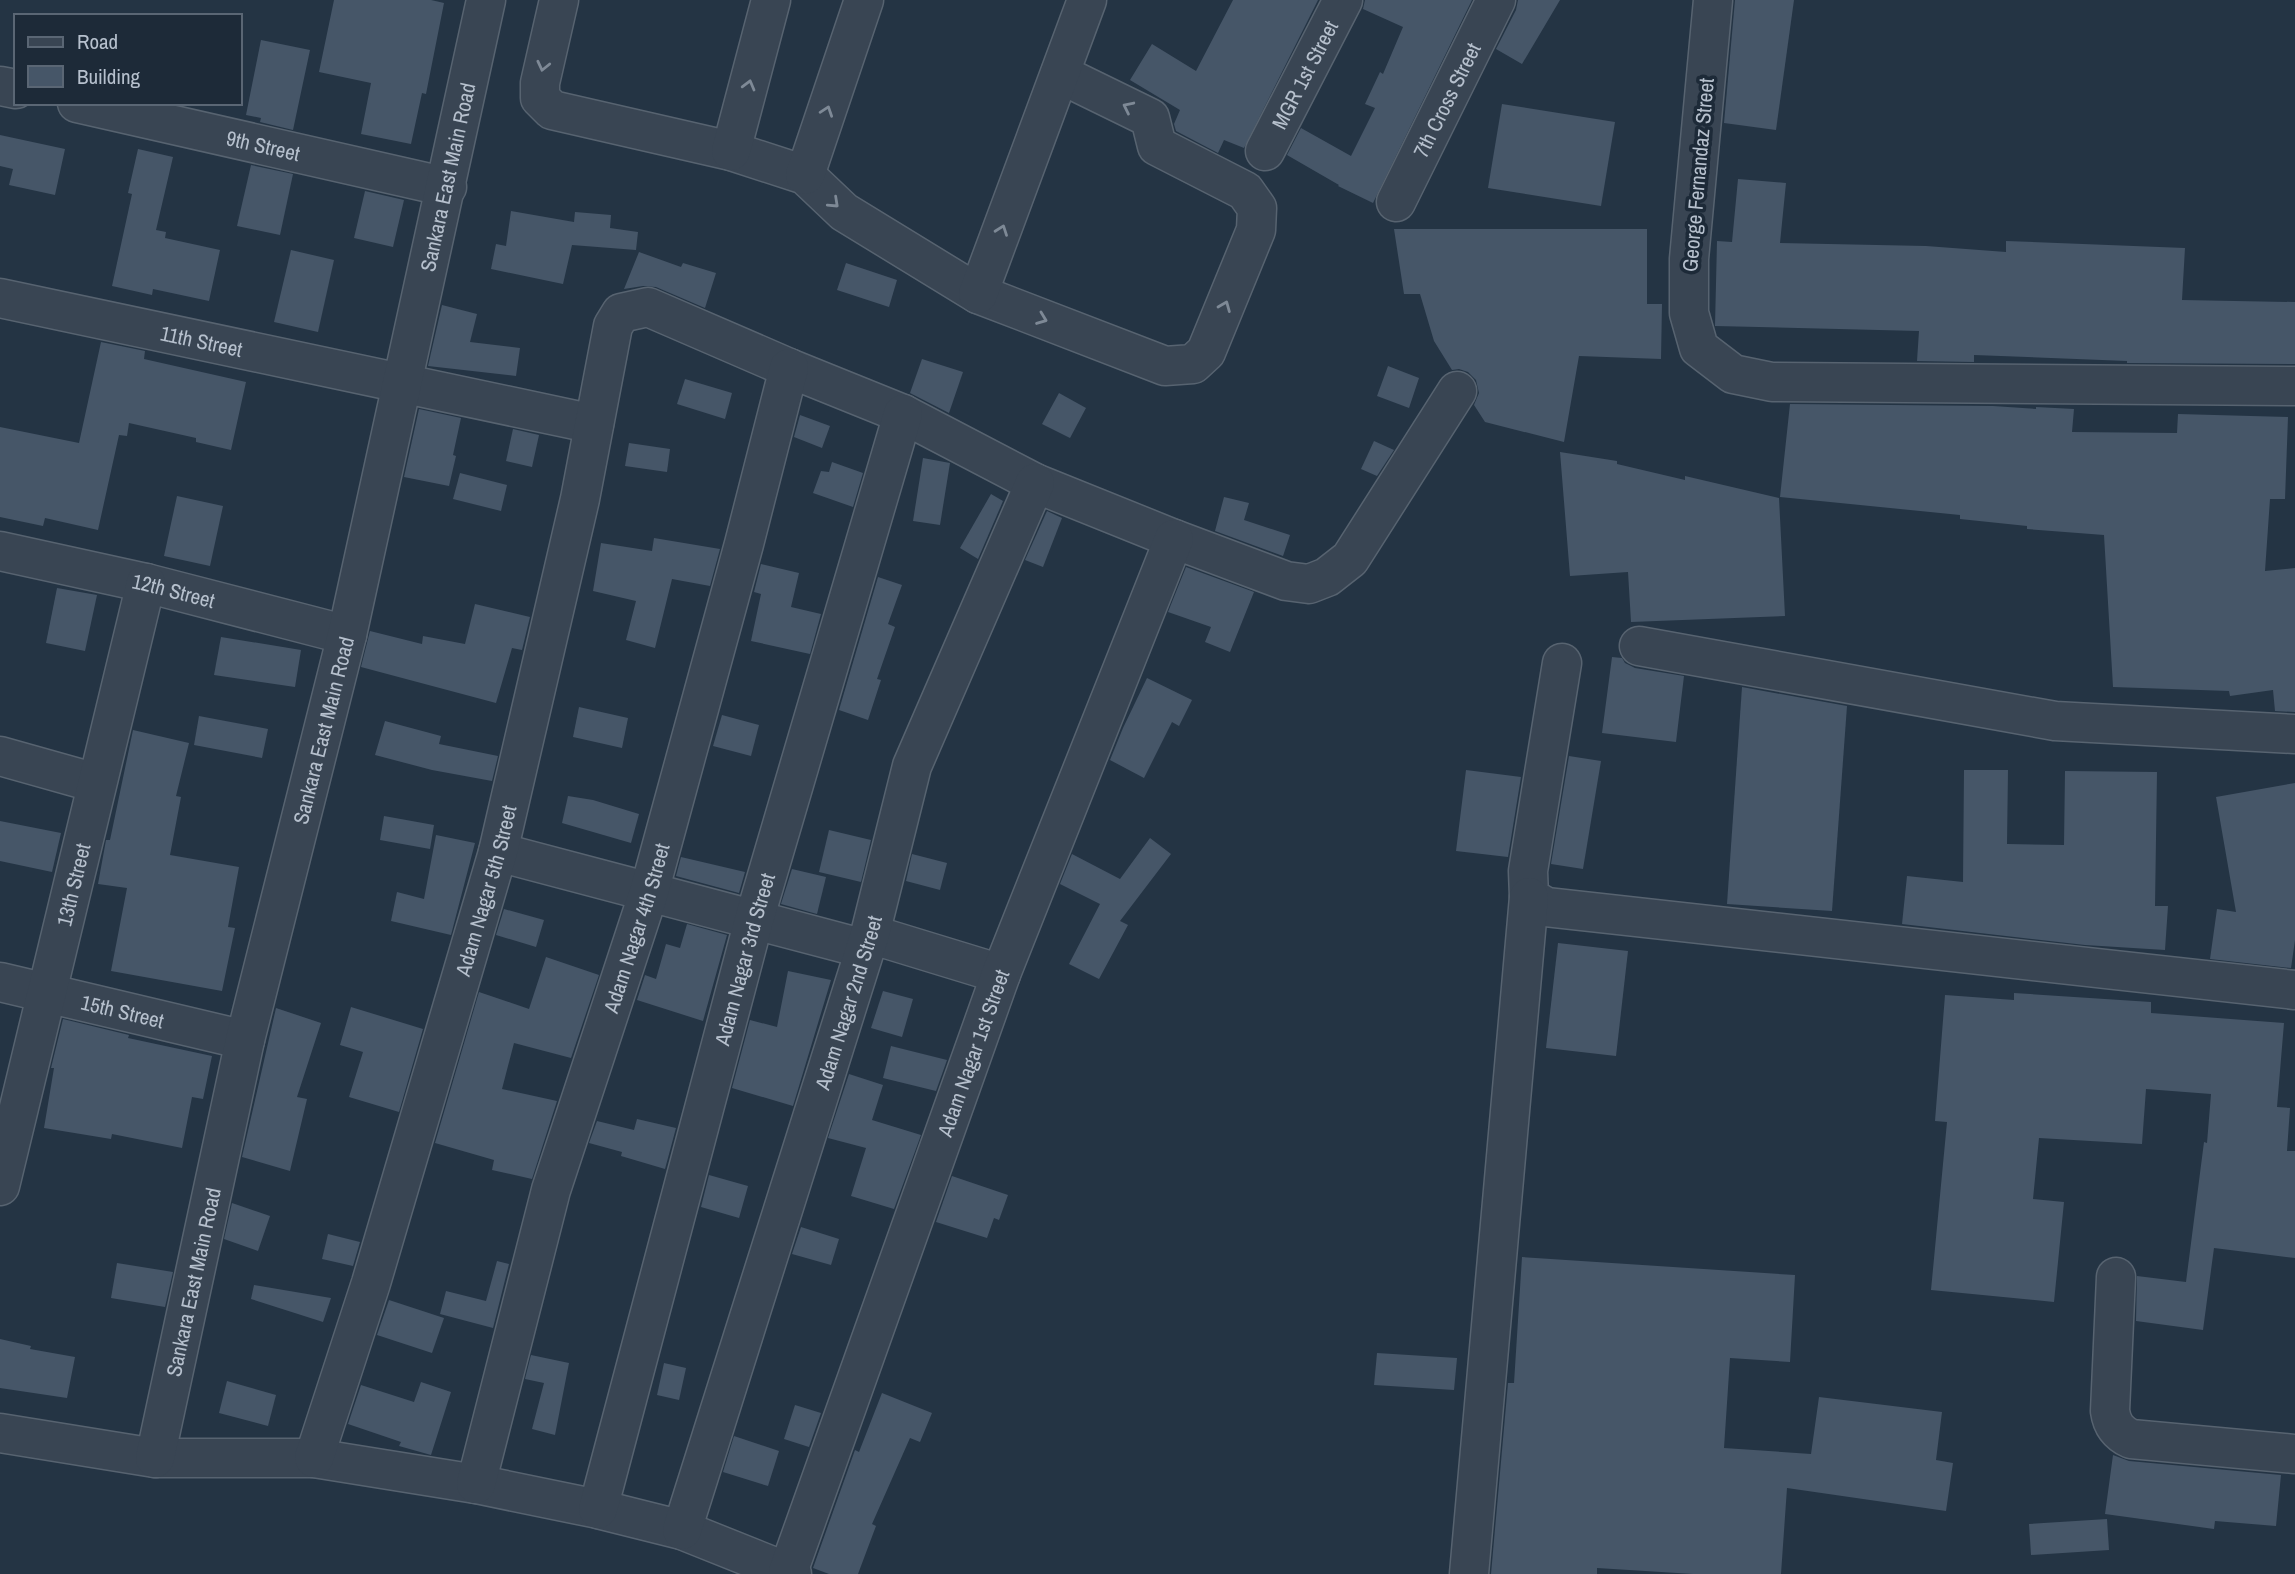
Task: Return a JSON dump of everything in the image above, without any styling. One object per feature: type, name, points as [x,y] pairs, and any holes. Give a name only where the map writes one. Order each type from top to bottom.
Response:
[{"type":"street","name":"Sankara East Main Road","points":[[155,1458],[245,1040],[347,635],[486,0]]},
{"type":"street","points":[[559,0],[540,83],[540,98],[552,110],[731,151],[805,175],[844,212],[978,294],[1165,366],[1193,364],[1206,352],[1256,230],[1257,208],[1245,191],[1157,146],[1150,118],[1060,74]]},
{"type":"street","points":[[731,151],[771,0]]},
{"type":"street","points":[[805,175],[864,0]]},
{"type":"street","points":[[978,294],[1087,0]]},
{"type":"street","name":"MGR 1st Street","points":[[1265,151],[1343,0]]},
{"type":"street","name":"7th Cross Street","points":[[1396,202],[1496,0]]},
{"type":"street","name":"George Fernandaz Street","points":[[1713,0],[1689,259],[1689,313],[1699,348],[1734,374],[1772,382],[2295,386]]},
{"type":"street","name":"9th Street","points":[[86,105],[447,187]]},
{"type":"street","name":"11th Street","points":[[0,298],[594,424]]},
{"type":"street","name":"Adam Nagar 5th Street","points":[[314,1458],[371,1283],[498,852],[580,499],[613,326],[621,313],[648,307],[789,368]]},
{"type":"street","points":[[789,368],[903,414],[1035,483],[1286,581],[1310,584],[1327,577],[1350,559],[1457,391]]},
{"type":"street","name":"Adam Nagar 4th Street","points":[[476,1484],[551,1190],[649,892],[789,368]]},
{"type":"street","name":"Adam Nagar 3rd Street","points":[[598,1509],[754,920],[903,414]]},
{"type":"street","name":"Adam Nagar 2nd Street","points":[[681,1530],[867,942],[912,766],[1035,483]]},
{"type":"street","name":"Adam Nagar 1st Street","points":[[790,1573],[1001,974],[1174,539]]},
{"type":"street","name":"12th Street","points":[[0,551],[146,583],[347,635]]},
{"type":"street","name":"13th Street","points":[[0,1186],[146,583]]},
{"type":"street","points":[[1639,646],[2055,721],[2295,734]]},
{"type":"street","points":[[1469,1574],[1529,897],[1528,871],[1562,663]]},
{"type":"street","points":[[0,756],[96,783]]},
{"type":"street","points":[[498,852],[754,920],[867,942],[1001,974]]},
{"type":"street","points":[[1529,897],[1546,907],[2295,990]]},
{"type":"street","name":"15th Street","points":[[0,982],[245,1040]]},
{"type":"street","points":[[2116,1277],[2110,1411],[2112,1421],[2123,1435],[2131,1439],[2295,1454]]},
{"type":"street","points":[[0,1433],[155,1458],[314,1458],[476,1484],[598,1509],[681,1530],[790,1573]]},
{"type":"building","points":[[334,0],[431,0],[444,3],[426,94],[422,93],[411,144],[361,134],[371,83],[319,72]]},
{"type":"building","points":[[1233,0],[1318,0],[1244,148],[1224,140],[1218,153],[1176,131],[1174,124],[1180,110],[1130,80],[1152,44],[1196,71]]},
{"type":"building","points":[[1365,0],[1472,0],[1373,203],[1338,186],[1287,155],[1301,128],[1351,156],[1375,108],[1365,104],[1380,72],[1383,74],[1403,27],[1363,9]]},
{"type":"building","points":[[1518,0],[1560,0],[1522,64],[1496,49],[1516,10]]},
{"type":"building","points":[[1735,0],[1794,0],[1776,130],[1724,123]]},
{"type":"building","points":[[261,40],[310,50],[293,130],[260,122],[261,118],[246,115]]},
{"type":"building","points":[[1502,104],[1615,122],[1601,206],[1488,188]]},
{"type":"building","points":[[0,135],[65,149],[55,195],[9,185],[13,169],[0,166]]},
{"type":"building","points":[[138,149],[173,157],[156,230],[166,232],[165,238],[220,250],[209,301],[153,289],[152,295],[112,286],[132,194],[128,193]]},
{"type":"building","points":[[251,165],[293,174],[280,235],[237,226]]},
{"type":"building","points":[[1738,179],[1786,183],[1780,243],[1926,246],[2006,252],[2006,241],[2185,248],[2182,300],[2295,302],[2295,364],[2127,363],[1974,355],[1974,362],[1917,361],[1919,331],[1715,326],[1717,241],[1732,242]]},
{"type":"building","points":[[365,191],[404,200],[393,247],[354,238]]},
{"type":"building","points":[[511,211],[574,222],[575,212],[611,215],[610,228],[638,232],[636,250],[572,245],[563,284],[491,269],[496,244],[506,246]]},
{"type":"building","points":[[1394,229],[1647,229],[1647,304],[1662,304],[1661,359],[1579,356],[1564,442],[1485,422],[1474,405],[1479,393],[1476,380],[1468,372],[1452,370],[1434,341],[1420,294],[1404,294]]},
{"type":"building","points":[[291,250],[334,260],[318,332],[274,322]]},
{"type":"building","points":[[639,252],[681,267],[683,263],[716,273],[705,308],[656,287],[624,289]]},
{"type":"building","points":[[846,263],[897,280],[889,307],[837,290]]},
{"type":"building","points":[[442,305],[477,314],[470,342],[520,348],[516,376],[428,366]]},
{"type":"building","points":[[101,342],[145,351],[144,359],[246,382],[231,450],[196,442],[196,438],[129,423],[127,436],[119,435],[98,530],[45,518],[43,526],[0,517],[0,427],[79,443]]},
{"type":"building","points":[[922,359],[963,372],[949,413],[910,393]]},
{"type":"building","points":[[1388,366],[1419,378],[1409,408],[1377,396]]},
{"type":"building","points":[[685,379],[732,393],[725,419],[677,404]]},
{"type":"building","points":[[1059,393],[1086,408],[1070,438],[1042,424]]},
{"type":"building","points":[[1790,404],[2074,409],[2072,432],[2177,433],[2178,414],[2288,417],[2285,499],[2270,499],[2265,571],[2295,568],[2295,712],[2275,711],[2273,690],[2230,696],[2229,691],[2113,687],[2104,535],[2027,529],[2027,526],[1960,519],[1960,515],[1780,497]]},
{"type":"building","points":[[419,409],[461,418],[449,486],[404,477]]},
{"type":"building","points":[[800,415],[830,426],[822,448],[794,437]]},
{"type":"building","points":[[513,429],[539,435],[532,467],[506,461]]},
{"type":"building","points":[[1374,441],[1394,450],[1377,476],[1361,469]]},
{"type":"building","points":[[629,443],[670,449],[667,472],[625,466]]},
{"type":"building","points":[[1560,452],[1617,461],[1617,464],[1685,480],[1685,476],[1779,498],[1785,616],[1631,622],[1628,572],[1570,576]]},
{"type":"building","points":[[923,458],[950,463],[940,525],[913,521]]},
{"type":"building","points":[[832,462],[863,473],[853,507],[813,493],[821,471],[829,472]]},
{"type":"building","points":[[460,473],[507,485],[501,511],[453,499]]},
{"type":"building","points":[[991,494],[1003,501],[978,559],[960,548]]},
{"type":"building","points":[[177,496],[223,506],[210,566],[164,556]]},
{"type":"building","points":[[1224,497],[1249,503],[1244,520],[1290,535],[1283,556],[1215,531]]},
{"type":"building","points":[[1047,511],[1062,518],[1043,567],[1025,560]]},
{"type":"building","points":[[654,538],[720,549],[710,586],[672,579],[655,648],[626,640],[636,601],[593,591],[601,543],[652,551]]},
{"type":"building","points":[[761,564],[799,573],[791,607],[821,614],[810,654],[751,641],[761,594],[754,592]]},
{"type":"building","points":[[1186,567],[1254,592],[1230,652],[1205,642],[1211,627],[1168,612]]},
{"type":"building","points":[[878,577],[902,585],[888,624],[895,627],[877,679],[881,680],[868,720],[839,710]]},
{"type":"building","points":[[57,588],[97,595],[85,651],[46,643]]},
{"type":"building","points":[[475,604],[530,617],[522,650],[512,648],[496,703],[361,667],[370,631],[422,644],[423,636],[465,644]]},
{"type":"building","points":[[221,637],[301,650],[295,687],[214,675]]},
{"type":"building","points":[[1612,657],[1622,658],[1625,663],[1635,668],[1684,676],[1676,742],[1602,733]]},
{"type":"building","points":[[1147,678],[1192,700],[1179,726],[1172,722],[1144,778],[1110,760]]},
{"type":"building","points":[[1742,687],[1847,706],[1832,911],[1727,904]]},
{"type":"building","points":[[579,707],[628,718],[622,748],[573,737]]},
{"type":"building","points":[[722,715],[759,725],[751,756],[713,746]]},
{"type":"building","points":[[199,716],[268,729],[262,758],[194,745]]},
{"type":"building","points":[[385,721],[441,736],[439,744],[498,756],[492,781],[432,770],[375,755]]},
{"type":"building","points":[[133,730],[189,743],[176,796],[181,797],[170,855],[239,867],[228,927],[235,928],[222,991],[111,971],[127,888],[98,884]]},
{"type":"building","points":[[1569,756],[1601,761],[1583,869],[1551,864]]},
{"type":"building","points":[[1466,770],[1521,777],[1508,857],[1456,851]]},
{"type":"building","points":[[1964,770],[2008,770],[2007,844],[2064,845],[2065,771],[2157,772],[2155,906],[2168,906],[2165,950],[2085,945],[1902,924],[1907,876],[1963,882]]},
{"type":"building","points":[[2295,783],[2295,940],[2291,968],[2210,959],[2217,909],[2236,912],[2216,797]]},
{"type":"building","points":[[568,796],[593,800],[639,814],[631,843],[562,823]]},
{"type":"building","points":[[384,816],[434,825],[430,849],[380,840]]},
{"type":"building","points":[[0,821],[61,833],[52,872],[0,861]]},
{"type":"building","points":[[829,830],[871,840],[861,882],[819,872]]},
{"type":"building","points":[[436,835],[475,843],[451,935],[391,921],[397,892],[424,899]]},
{"type":"building","points":[[1150,838],[1171,854],[1120,921],[1128,925],[1099,979],[1069,964],[1100,904],[1060,884],[1072,854],[1120,879]]},
{"type":"building","points":[[912,854],[947,863],[940,890],[906,881]]},
{"type":"building","points":[[681,857],[745,872],[739,893],[676,876]]},
{"type":"building","points":[[792,869],[826,877],[817,914],[781,904]]},
{"type":"building","points":[[504,909],[544,920],[536,947],[496,935]]},
{"type":"building","points":[[687,924],[727,935],[703,1021],[637,1000],[645,975],[656,979],[666,944],[680,948]]},
{"type":"building","points":[[1558,943],[1628,951],[1616,1056],[1546,1048]]},
{"type":"building","points":[[546,957],[599,975],[571,1058],[514,1043],[502,1089],[557,1101],[532,1179],[492,1170],[494,1160],[435,1143],[479,992],[529,1009]]},
{"type":"building","points":[[788,971],[831,980],[793,1106],[732,1088],[750,1020],[777,1027]]},
{"type":"building","points":[[883,991],[913,999],[902,1037],[871,1028]]},
{"type":"building","points":[[2014,993],[2151,1002],[2151,1013],[2284,1023],[2277,1107],[2290,1108],[2287,1151],[2295,1151],[2295,1258],[2214,1248],[2203,1330],[2136,1321],[2137,1276],[2186,1282],[2204,1142],[2207,1143],[2211,1094],[2146,1089],[2142,1144],[2039,1138],[2033,1199],[2064,1202],[2054,1302],[1931,1290],[1947,1122],[1935,1121],[1945,995],[2014,1000]]},
{"type":"building","points":[[351,1007],[423,1029],[399,1112],[349,1097],[363,1052],[340,1045]]},
{"type":"building","points":[[276,1008],[321,1023],[297,1097],[307,1099],[290,1171],[242,1157]]},
{"type":"building","points":[[63,1019],[129,1035],[128,1038],[212,1056],[203,1099],[192,1097],[182,1148],[112,1134],[111,1139],[44,1128],[54,1068],[51,1068]]},
{"type":"building","points":[[891,1046],[947,1060],[936,1091],[883,1078]]},
{"type":"building","points":[[849,1074],[883,1085],[872,1120],[921,1135],[894,1209],[851,1196],[866,1148],[828,1138]]},
{"type":"building","points":[[637,1119],[676,1128],[665,1169],[621,1156],[622,1152],[589,1143],[597,1121],[634,1130]]},
{"type":"building","points":[[709,1175],[748,1186],[739,1218],[701,1207]]},
{"type":"building","points":[[952,1176],[1008,1195],[999,1220],[994,1218],[987,1238],[936,1222]]},
{"type":"building","points":[[232,1203],[270,1216],[258,1251],[224,1239]]},
{"type":"building","points":[[801,1227],[839,1239],[831,1265],[792,1254]]},
{"type":"building","points":[[328,1234],[360,1242],[353,1266],[322,1259]]},
{"type":"building","points":[[1522,1257],[1795,1275],[1790,1362],[1730,1358],[1724,1448],[1811,1454],[1819,1397],[1942,1412],[1936,1460],[1953,1463],[1946,1511],[1787,1488],[1781,1574],[1693,1574],[1597,1568],[1597,1574],[1491,1574],[1508,1383],[1514,1383]]},
{"type":"building","points":[[497,1261],[509,1264],[493,1328],[440,1314],[446,1291],[486,1301]]},
{"type":"building","points":[[117,1263],[173,1272],[165,1307],[111,1298]]},
{"type":"building","points":[[254,1285],[331,1298],[323,1322],[251,1299]]},
{"type":"building","points":[[389,1300],[444,1318],[432,1353],[377,1335]]},
{"type":"building","points":[[0,1339],[31,1346],[30,1349],[75,1357],[67,1398],[0,1388]]},
{"type":"building","points":[[1377,1353],[1457,1358],[1454,1390],[1374,1385]]},
{"type":"building","points":[[531,1355],[569,1363],[555,1435],[532,1429],[544,1383],[525,1379]]},
{"type":"building","points":[[664,1363],[686,1368],[679,1400],[657,1395]]},
{"type":"building","points":[[227,1381],[276,1395],[268,1426],[219,1413]]},
{"type":"building","points":[[421,1382],[451,1392],[431,1455],[399,1446],[401,1442],[348,1424],[361,1385],[414,1402]]},
{"type":"building","points":[[882,1393],[932,1413],[920,1442],[910,1438],[872,1524],[876,1526],[858,1574],[829,1574],[813,1568],[855,1450],[859,1452]]},
{"type":"building","points":[[795,1405],[821,1413],[809,1447],[784,1439]]},
{"type":"building","points":[[734,1436],[779,1451],[768,1486],[723,1472]]},
{"type":"building","points":[[2113,1455],[2129,1461],[2281,1475],[2276,1526],[2215,1521],[2214,1529],[2105,1514]]},
{"type":"building","points":[[2107,1519],[2109,1550],[2031,1555],[2029,1524]]}]
